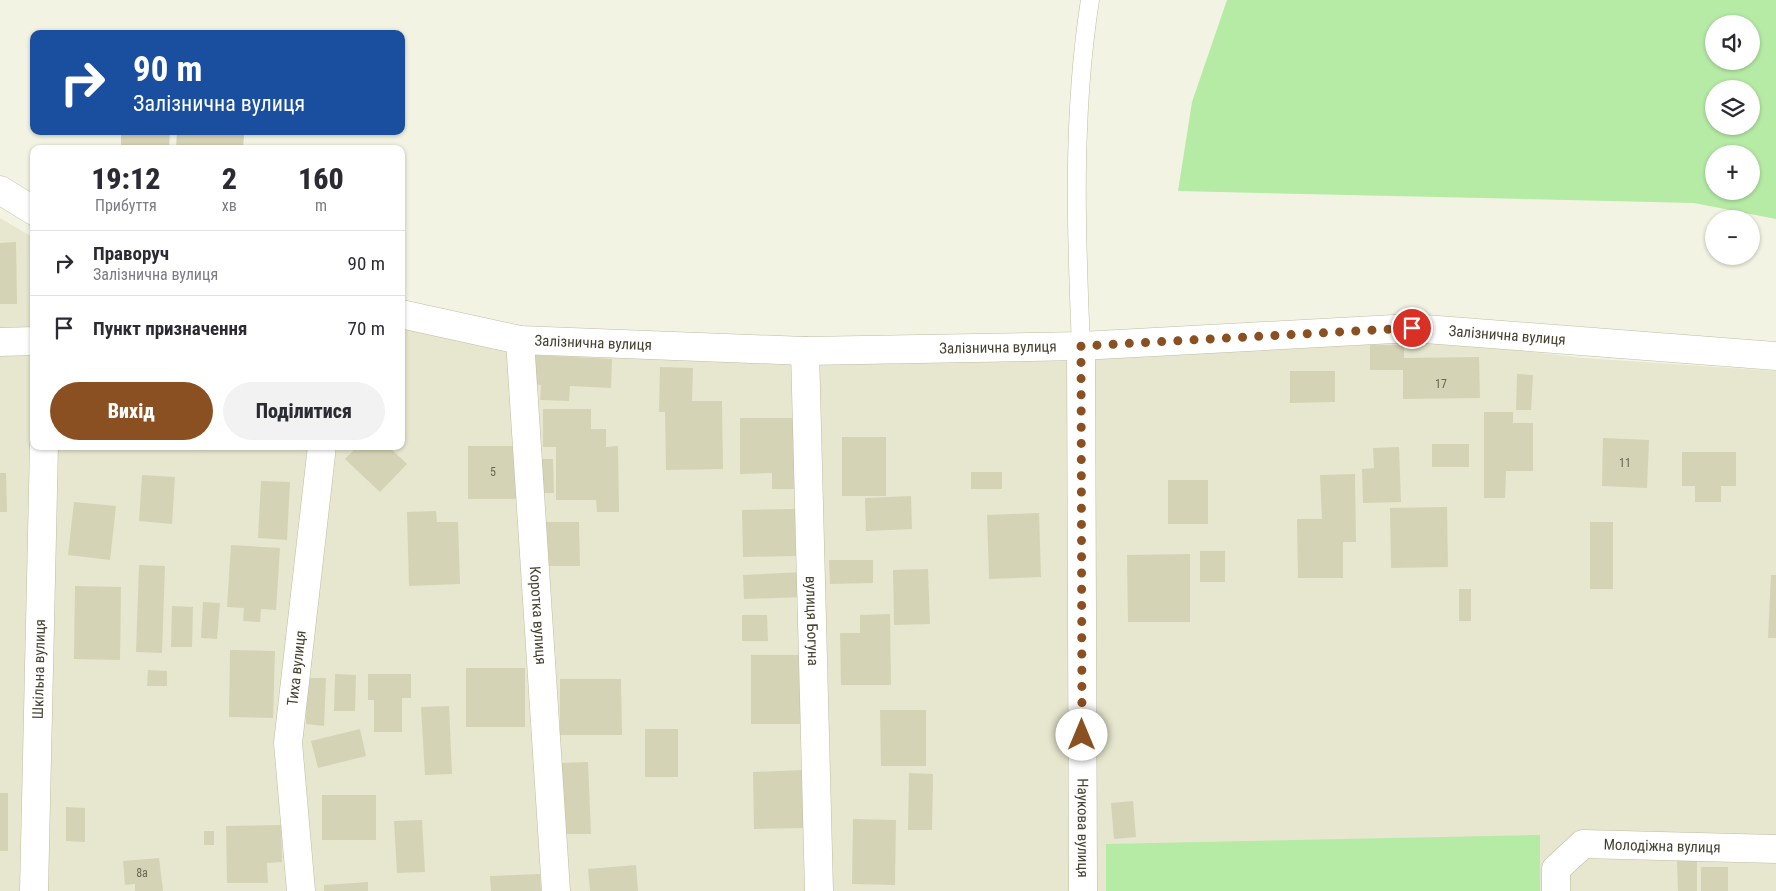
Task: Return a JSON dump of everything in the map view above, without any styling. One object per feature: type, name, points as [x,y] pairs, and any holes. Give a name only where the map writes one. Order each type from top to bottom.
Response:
[{"type":"street","points":[[0,190],[30,208]]},
{"type":"street","name":"Залізнична вулиця","points":[[405,315],[520,340],[805,350],[1081,346],[1412,328],[1776,356]]},
{"type":"street","name":"Коротка вулиця","points":[[520,340],[556,891]]},
{"type":"street","points":[[0,342],[30,341]]},
{"type":"street","name":"Наукова вулиця","points":[[1081,346],[1083,891]]},
{"type":"street","name":"вулиця Богуна","points":[[805,350],[818,891]]},
{"type":"street","name":"Шкільна вулиця","points":[[34,891],[44,450]]},
{"type":"street","name":"Тиха вулиця","points":[[302,891],[288,743],[322,450]]},
{"type":"street","name":"Молодіжна вулиця","points":[[1556,880],[1583,844],[1776,849]]},
{"type":"lane","points":[[1081,346],[1075,195],[1083,44],[1090,0]]},
{"type":"shaded area","points":[[0,218],[30,236],[30,450],[405,450],[405,327],[534,349],[1413,338],[1583,358],[1776,371],[1776,891],[0,891]]},
{"type":"green space","points":[[1227,0],[1776,0],[1776,219],[1760,216],[1760,210],[1730,210],[1694,203],[1178,191],[1192,102]]},
{"type":"green space","points":[[1540,835],[1540,891],[1106,891],[1106,844]]},
{"type":"building","points":[[121,135],[170,135],[169,145],[121,145]]},
{"type":"building","points":[[177,135],[244,135],[243,145],[176,145]]},
{"type":"building","points":[[16,242],[17,304],[0,304],[0,243]]},
{"type":"building","points":[[1370,345],[1404,345],[1404,358],[1479,357],[1480,398],[1403,399],[1403,370],[1370,370]]},
{"type":"building","points":[[533,355],[612,359],[611,388],[570,386],[569,401],[540,400],[541,385],[532,384]]},
{"type":"building","points":[[660,367],[693,368],[692,401],[722,401],[723,469],[666,470],[665,412],[659,412]]},
{"type":"building","points":[[1290,371],[1335,371],[1335,402],[1290,403]]},
{"type":"building","points":[[1517,374],[1533,375],[1531,410],[1516,410]]},
{"type":"building","points":[[543,409],[591,409],[591,429],[606,429],[606,447],[618,446],[619,512],[597,512],[596,500],[556,500],[556,447],[543,447]]},
{"type":"building","points":[[1484,412],[1513,412],[1513,423],[1533,423],[1533,471],[1506,471],[1505,498],[1484,498]]},
{"type":"building","points":[[740,418],[798,418],[798,489],[772,489],[772,473],[740,474]]},
{"type":"building","points":[[842,437],[886,437],[886,496],[842,496]]},
{"type":"building","points":[[1603,438],[1649,440],[1647,488],[1602,486]]},
{"type":"building","points":[[1432,444],[1469,444],[1469,467],[1432,467]]},
{"type":"building","points":[[468,446],[518,446],[518,499],[468,499]]},
{"type":"building","points":[[1399,447],[1401,502],[1363,503],[1362,469],[1374,468],[1373,448]]},
{"type":"building","points":[[354,450],[392,450],[407,464],[380,492],[345,459]]},
{"type":"building","points":[[1682,452],[1736,452],[1736,486],[1721,486],[1721,502],[1695,502],[1695,486],[1682,486]]},
{"type":"building","points":[[537,459],[553,459],[554,493],[537,493]]},
{"type":"building","points":[[971,472],[1002,472],[1002,489],[971,489]]},
{"type":"building","points":[[0,473],[6,473],[7,512],[0,512]]},
{"type":"building","points":[[1355,474],[1356,542],[1343,542],[1343,578],[1298,578],[1297,519],[1322,519],[1320,475]]},
{"type":"building","points":[[142,475],[175,477],[172,524],[139,521]]},
{"type":"building","points":[[1168,480],[1208,480],[1208,524],[1168,524]]},
{"type":"building","points":[[261,481],[290,482],[287,540],[258,538]]},
{"type":"building","points":[[911,496],[912,529],[866,531],[865,498]]},
{"type":"building","points":[[74,502],[116,506],[110,560],[68,555]]},
{"type":"building","points":[[1447,507],[1448,567],[1391,568],[1390,508]]},
{"type":"building","points":[[795,509],[796,556],[743,557],[742,510]]},
{"type":"building","points":[[436,511],[437,522],[458,522],[460,584],[409,586],[407,512]]},
{"type":"building","points":[[1039,513],[1041,577],[989,579],[987,515]]},
{"type":"building","points":[[544,522],[579,522],[580,566],[545,566]]},
{"type":"building","points":[[1590,522],[1613,522],[1613,589],[1590,589]]},
{"type":"building","points":[[231,545],[280,548],[276,610],[261,609],[260,622],[243,621],[244,608],[227,607]]},
{"type":"building","points":[[1200,551],[1225,551],[1225,582],[1200,582]]},
{"type":"building","points":[[1190,554],[1190,622],[1128,622],[1127,555]]},
{"type":"building","points":[[829,560],[873,560],[873,583],[830,584]]},
{"type":"building","points":[[139,565],[165,566],[162,653],[136,652]]},
{"type":"building","points":[[928,569],[930,624],[894,625],[893,570]]},
{"type":"building","points":[[803,572],[804,597],[744,599],[743,575]]},
{"type":"building","points":[[1771,575],[1776,575],[1776,638],[1768,638]]},
{"type":"building","points":[[75,586],[121,587],[120,660],[74,659]]},
{"type":"building","points":[[1459,589],[1471,589],[1471,621],[1459,621]]},
{"type":"building","points":[[203,602],[220,603],[217,639],[201,638]]},
{"type":"building","points":[[172,606],[193,607],[192,647],[171,647]]},
{"type":"building","points":[[890,614],[891,685],[841,685],[840,633],[860,633],[860,615]]},
{"type":"building","points":[[742,615],[767,615],[768,641],[742,641]]},
{"type":"building","points":[[230,650],[275,651],[273,718],[229,717]]},
{"type":"building","points":[[751,655],[802,655],[802,724],[751,724]]},
{"type":"building","points":[[466,668],[525,668],[525,727],[466,727]]},
{"type":"building","points":[[148,670],[167,671],[167,686],[147,686]]},
{"type":"building","points":[[335,674],[356,675],[355,711],[334,711]]},
{"type":"building","points":[[368,674],[411,674],[411,698],[402,698],[402,732],[374,732],[374,700],[368,700]]},
{"type":"building","points":[[307,678],[326,678],[324,726],[306,724]]},
{"type":"building","points":[[560,679],[621,679],[622,735],[560,735]]},
{"type":"building","points":[[449,706],[452,774],[425,775],[421,707]]},
{"type":"building","points":[[880,710],[926,710],[926,766],[881,766]]},
{"type":"building","points":[[360,729],[366,756],[318,768],[311,741]]},
{"type":"building","points":[[645,729],[678,729],[678,777],[645,777]]},
{"type":"building","points":[[588,762],[591,834],[563,834],[561,763]]},
{"type":"building","points":[[803,770],[804,828],[754,829],[753,772]]},
{"type":"building","points":[[909,773],[933,774],[932,830],[908,830]]},
{"type":"building","points":[[0,793],[8,793],[8,851],[0,851]]},
{"type":"building","points":[[322,795],[376,795],[376,840],[322,840]]},
{"type":"building","points":[[1133,801],[1136,837],[1114,839],[1111,803]]},
{"type":"building","points":[[66,807],[85,808],[85,842],[66,841]]},
{"type":"building","points":[[853,819],[896,820],[895,885],[852,884]]},
{"type":"building","points":[[422,820],[425,872],[397,873],[394,821]]},
{"type":"building","points":[[281,825],[282,862],[267,863],[268,883],[227,883],[226,826]]},
{"type":"building","points":[[204,831],[214,831],[214,845],[204,845]]},
{"type":"building","points":[[159,858],[163,891],[135,891],[135,884],[125,885],[123,861]]},
{"type":"building","points":[[1697,860],[1697,891],[1678,891],[1677,861]]},
{"type":"building","points":[[636,865],[638,891],[590,891],[588,869]]},
{"type":"building","points":[[1701,867],[1728,867],[1728,891],[1701,891]]},
{"type":"building","points":[[540,874],[541,891],[491,891],[490,876]]},
{"type":"building","points":[[368,882],[368,891],[324,891],[324,885]]},
{"type":"route","points":[[1082,735],[1081,346],[1412,328]]}]
